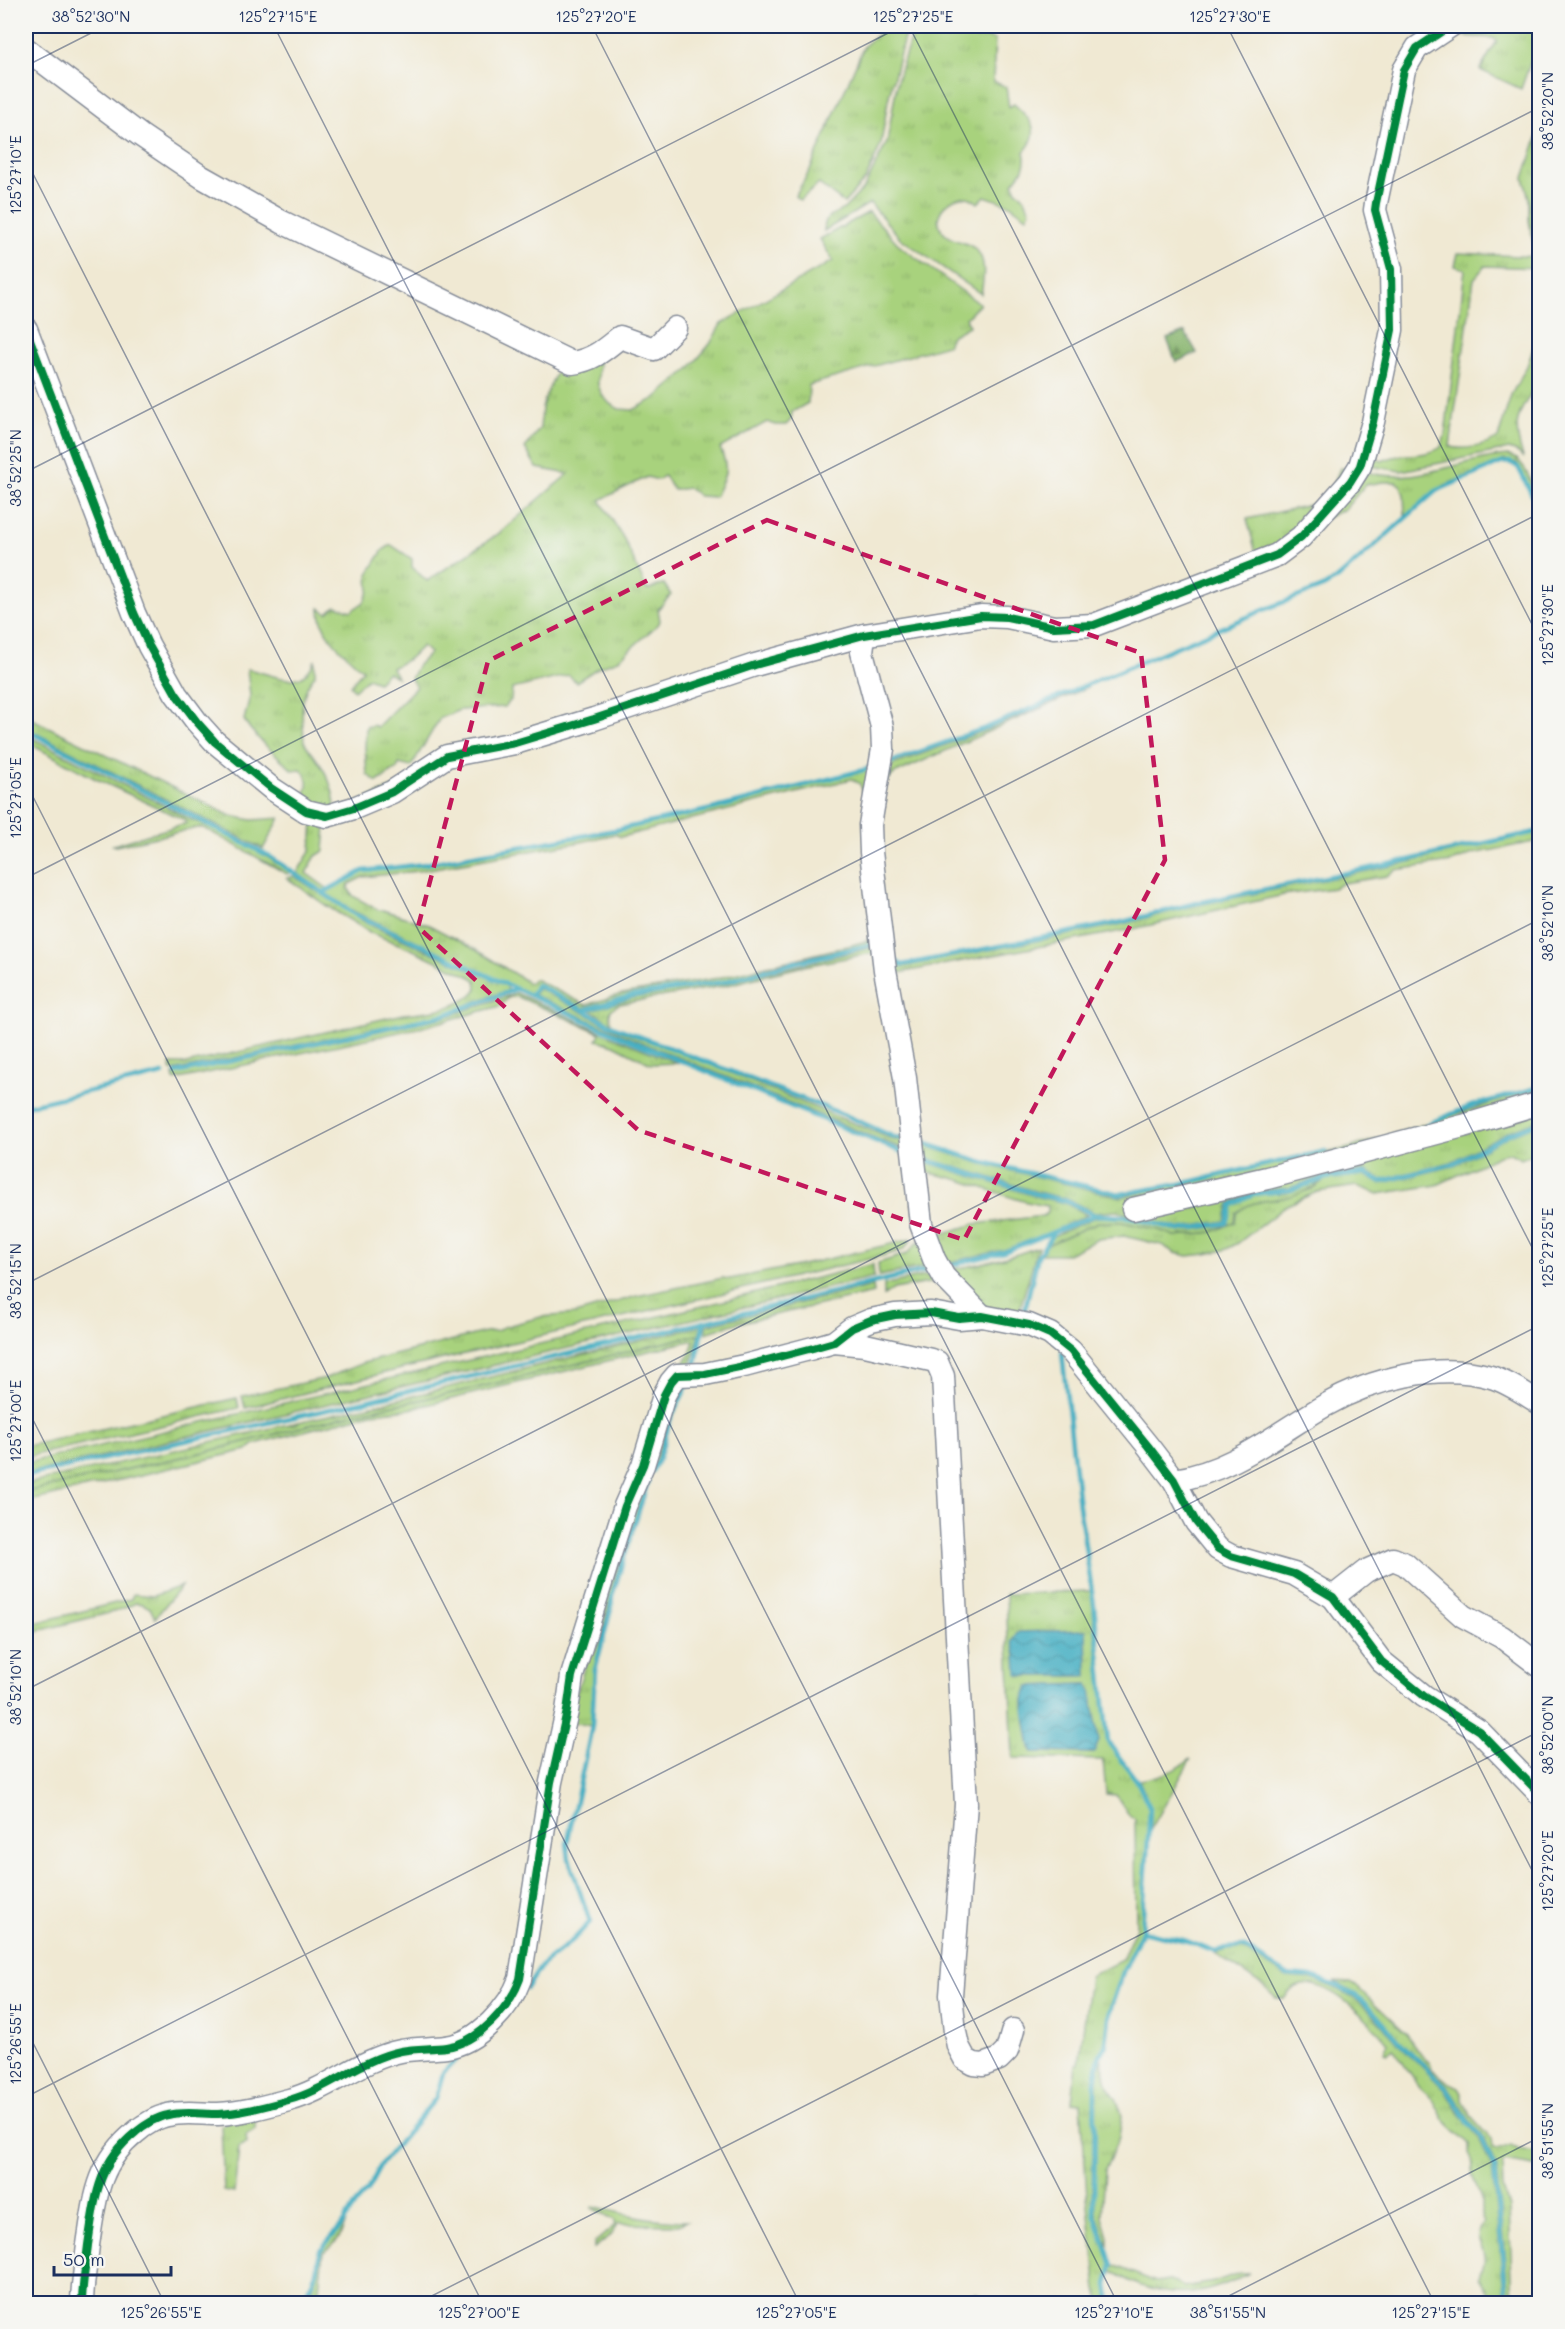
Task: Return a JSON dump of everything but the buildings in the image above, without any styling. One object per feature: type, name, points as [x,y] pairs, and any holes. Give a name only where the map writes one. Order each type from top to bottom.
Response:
[{"type":"street","points":[[26,329],[134,613],[149,646],[171,684],[197,723],[215,742],[271,788],[306,811],[327,816],[354,808],[392,792],[447,756],[515,743],[755,665],[864,634],[981,616],[1007,617],[1054,627],[1094,625],[1277,555],[1301,537],[1350,482],[1360,466],[1373,422],[1392,330],[1391,269],[1375,210],[1404,70],[1417,48],[1450,26]]},
{"type":"street","points":[[26,49],[140,135],[202,177],[282,222],[553,355],[572,363],[586,361],[597,356],[620,337],[654,349],[675,328]]},
{"type":"street","points":[[864,634],[862,652],[882,727],[883,749],[870,825],[871,852],[885,970],[905,1078],[921,1224],[934,1259],[944,1277],[982,1316]]},
{"type":"street","points":[[1133,1209],[1267,1178],[1463,1126],[1539,1103]]},
{"type":"street","points":[[834,1342],[852,1328],[871,1320],[895,1315],[931,1313],[959,1318],[982,1316],[1029,1325],[1050,1334],[1071,1351],[1174,1480],[1196,1522],[1218,1548],[1232,1556],[1294,1574],[1333,1597],[1381,1661],[1424,1696],[1479,1731],[1539,1794]]},
{"type":"street","points":[[82,2304],[94,2199],[100,2178],[108,2162],[124,2142],[140,2128],[167,2115],[248,2111],[311,2093],[377,2059],[400,2051],[448,2047],[468,2040],[510,2001],[520,1979],[551,1782],[567,1711],[572,1676],[625,1506],[643,1465],[664,1395],[677,1376],[705,1374],[744,1366],[834,1342],[864,1345],[937,1362],[943,1376],[966,1804],[952,2004],[958,2046],[965,2059],[974,2064],[983,2065],[999,2059],[1007,2051],[1013,2030]]},
{"type":"street","points":[[1174,1480],[1198,1477],[1247,1454],[1326,1405],[1358,1390],[1392,1379],[1439,1372],[1466,1373],[1492,1378],[1539,1403]]},
{"type":"street","points":[[1333,1597],[1366,1571],[1393,1559],[1405,1564],[1463,1616],[1502,1637],[1539,1666]]},
{"type":"highlighted area","points":[[767,520],[1141,653],[1165,860],[964,1240],[638,1130],[418,927],[488,661]]},
{"type":"green space","points":[[888,26],[907,26],[888,100],[881,144],[866,179],[844,203],[819,184],[800,200],[795,196],[809,172],[864,46]]},
{"type":"green space","points":[[913,26],[968,26],[974,28],[981,36],[995,40],[993,81],[1006,87],[1009,107],[1014,104],[1026,115],[1032,126],[1033,138],[1024,152],[1024,165],[1013,183],[1030,211],[1027,217],[1010,205],[985,196],[978,203],[968,197],[955,199],[941,210],[939,216],[943,232],[974,248],[981,256],[984,273],[981,294],[900,238],[870,203],[824,231],[829,216],[844,209],[864,188],[887,142],[898,77]]},
{"type":"green space","points":[[1458,26],[1539,26],[1539,38],[1521,89],[1480,70],[1497,41],[1493,38],[1447,35]]},
{"type":"green space","points":[[1539,132],[1539,268],[1485,266],[1474,279],[1450,446],[1474,447],[1498,438],[1511,395],[1527,366],[1539,332],[1539,369],[1531,393],[1518,418],[1518,440],[1523,457],[1509,449],[1401,471],[1370,466],[1371,457],[1382,461],[1396,456],[1427,453],[1441,447],[1445,435],[1465,269],[1455,266],[1458,253],[1538,257],[1532,238],[1529,199],[1524,178]]},
{"type":"green space","points":[[869,212],[901,247],[980,304],[966,318],[969,326],[951,336],[947,345],[809,385],[808,403],[792,412],[791,420],[786,425],[767,422],[720,448],[725,462],[725,473],[715,497],[699,496],[688,488],[674,490],[664,476],[658,480],[647,477],[600,500],[624,539],[647,590],[664,584],[671,595],[658,609],[660,621],[655,627],[618,660],[599,667],[576,682],[569,675],[512,689],[511,700],[505,707],[460,710],[440,718],[411,767],[399,764],[397,769],[377,782],[367,774],[366,727],[373,725],[377,727],[416,687],[411,679],[417,666],[430,653],[422,646],[410,658],[392,668],[397,677],[388,672],[378,682],[368,678],[354,690],[350,685],[363,670],[328,635],[321,618],[320,608],[327,613],[336,606],[351,611],[364,602],[369,591],[368,574],[383,550],[391,545],[412,559],[412,567],[427,581],[501,532],[568,474],[537,468],[525,448],[540,428],[546,395],[561,362],[599,359],[598,385],[602,395],[610,404],[619,409],[633,410],[654,399],[689,369],[710,344],[721,324],[833,261],[820,239]]},
{"type":"green space","points":[[1185,332],[1197,353],[1176,362],[1167,339]]},
{"type":"green space","points":[[1508,455],[1517,459],[1524,468],[1539,508],[1517,463],[1505,460],[1445,485],[1405,516],[1401,486],[1396,482],[1383,482],[1365,485],[1345,509],[1322,520],[1363,471],[1400,476]]},
{"type":"green space","points":[[1340,468],[1355,471],[1337,497],[1300,534],[1272,554],[1258,560],[1247,519],[1327,501]]},
{"type":"green space","points":[[315,660],[315,675],[303,699],[304,739],[329,781],[335,808],[301,801],[307,785],[304,773],[301,769],[292,770],[260,740],[244,720],[250,696],[247,669],[285,679],[294,679],[309,670]]},
{"type":"green space","points":[[1088,687],[894,774],[887,781],[887,767],[986,730]]},
{"type":"green space","points":[[26,716],[231,816],[252,820],[280,818],[263,849],[26,728]]},
{"type":"green space","points":[[26,735],[190,819],[242,842],[291,872],[287,874],[204,828],[113,845],[187,823],[26,742]]},
{"type":"green space","points":[[454,761],[326,826],[324,851],[316,856],[306,873],[328,889],[324,891],[297,873],[311,850],[313,822]]},
{"type":"green space","points":[[873,769],[866,801],[860,784],[852,779],[621,837],[615,834],[418,871],[363,877],[349,884],[348,888],[353,896],[378,910],[429,925],[476,950],[529,983],[534,979],[586,1005],[622,994],[718,978],[876,938],[874,943],[795,960],[722,981],[619,998],[584,1008],[537,984],[531,994],[516,988],[355,912],[325,893],[363,872],[425,865],[621,830]]},
{"type":"green space","points":[[1539,832],[1539,841],[1473,854],[1452,862],[1395,870],[1387,876],[1343,883],[1334,888],[1284,895],[1133,929],[893,974],[893,963],[902,967],[1123,924],[1193,906],[1392,866]]},
{"type":"green space","points":[[294,876],[368,924],[507,986],[508,991],[443,1014],[172,1071],[170,1064],[186,1064],[404,1014],[443,1008],[462,1001],[477,989],[476,980],[471,977],[371,933],[327,906],[287,878]]},
{"type":"green space","points":[[874,947],[878,952],[804,966],[723,986],[620,1004],[610,1012],[612,1024],[591,1010],[633,998],[724,983]]},
{"type":"green space","points":[[538,988],[612,1028],[684,1054],[894,1140],[907,1141],[908,1151],[609,1029],[534,995]]},
{"type":"green space","points":[[516,993],[606,1034],[678,1063],[651,1064],[614,1045],[597,1040],[600,1033],[516,996],[508,998],[500,1006],[423,1027],[174,1080],[173,1075],[445,1017]]},
{"type":"green space","points":[[1539,1088],[1539,1120],[1509,1131],[1451,1162],[1381,1180],[1366,1170],[1325,1175],[1289,1188],[1252,1191],[1230,1203],[1225,1221],[1179,1228],[1116,1211],[1095,1213],[1067,1199],[916,1155],[916,1143],[983,1164],[1121,1197],[1349,1148]]},
{"type":"green space","points":[[1539,1124],[1539,1155],[1521,1159],[1510,1153],[1503,1154],[1437,1185],[1378,1194],[1357,1186],[1317,1192],[1287,1205],[1238,1243],[1225,1250],[1188,1256],[1175,1253],[1162,1245],[1124,1236],[1098,1239],[1068,1254],[1042,1254],[1047,1245],[1098,1222],[1122,1222],[1175,1236],[1212,1232],[1235,1222],[1236,1213],[1258,1201],[1283,1198],[1312,1189],[1326,1179],[1365,1175],[1380,1184],[1453,1166],[1510,1135]]},
{"type":"green space","points":[[916,1159],[1038,1197],[1065,1203],[1087,1215],[1004,1250],[945,1263],[927,1233],[941,1234],[975,1224],[1043,1216],[1048,1213],[1048,1206],[1015,1199],[951,1178],[918,1172]]},
{"type":"green space","points":[[1326,1179],[1294,1195],[1248,1206],[1236,1213],[1235,1222],[1212,1232],[1175,1236],[1122,1222],[1098,1222],[1047,1245],[1053,1236],[1095,1217],[1130,1218],[1179,1232],[1228,1225],[1233,1206],[1253,1195],[1290,1192]]},
{"type":"green space","points":[[912,1239],[903,1250],[874,1258],[245,1408],[242,1396],[326,1378],[363,1363],[485,1332],[497,1331],[503,1327],[541,1317],[575,1314],[637,1296],[723,1278],[730,1279],[802,1265]]},
{"type":"green space","points":[[918,1242],[934,1265],[879,1276],[878,1263],[907,1254]]},
{"type":"green space","points":[[1038,1247],[1018,1315],[988,1311],[948,1270],[994,1261]]},
{"type":"green space","points":[[873,1264],[874,1277],[26,1474],[26,1463],[703,1306]]},
{"type":"green space","points":[[936,1273],[941,1281],[894,1289],[884,1296],[884,1285]]},
{"type":"green space","points":[[873,1286],[874,1293],[733,1324],[706,1333],[706,1325]]},
{"type":"green space","points":[[701,1326],[700,1334],[472,1389],[356,1413],[209,1451],[26,1492],[26,1484],[408,1397]]},
{"type":"green space","points":[[700,1334],[689,1371],[680,1371],[694,1340],[410,1409],[372,1413],[255,1444],[247,1450],[26,1502],[26,1492],[209,1451],[356,1413],[472,1389]]},
{"type":"green space","points":[[688,1380],[669,1420],[615,1577],[594,1670],[591,1726],[568,1721],[667,1396]]},
{"type":"green space","points":[[237,1398],[239,1408],[26,1457],[26,1446]]},
{"type":"green space","points":[[181,1586],[155,1618],[150,1608],[136,1603],[117,1611],[26,1634],[26,1625],[131,1599],[133,1594],[153,1596]]},
{"type":"green space","points":[[1091,1591],[1107,1743],[1137,1781],[1149,1808],[1141,1930],[1122,1971],[1109,2010],[1105,2044],[1098,2057],[1094,2081],[1093,2213],[1111,2265],[1107,2284],[1109,2303],[1101,2303],[1097,2290],[1087,2197],[1081,2103],[1072,2102],[1090,1976],[1122,1960],[1136,1927],[1135,1819],[1129,1815],[1116,1795],[1106,1794],[1103,1760],[1013,1758],[1006,1594]],"holes":[[[1088,1684],[1094,1753],[1033,1752],[1030,1747],[1024,1701],[1028,1686]]]},
{"type":"green space","points":[[1191,1759],[1151,1829],[1151,1808],[1139,1780],[1166,1773]]},
{"type":"green space","points":[[1242,1949],[1286,1977],[1312,1979],[1353,1997],[1445,2090],[1456,2109],[1479,2138],[1492,2169],[1505,2303],[1495,2303],[1480,2277],[1484,2259],[1478,2236],[1484,2223],[1481,2216],[1481,2199],[1472,2175],[1474,2164],[1469,2154],[1469,2144],[1443,2118],[1433,2099],[1420,2087],[1393,2049],[1387,2054],[1384,2053],[1388,2043],[1363,2016],[1335,1994],[1321,1987],[1307,1985],[1295,1988],[1284,1999],[1276,1998],[1261,1984],[1215,1954]]},
{"type":"green space","points":[[1334,1982],[1351,1983],[1356,1986],[1406,2033],[1422,2056],[1430,2063],[1432,2069],[1448,2082],[1459,2087],[1462,2100],[1471,2116],[1492,2139],[1493,2149],[1497,2150],[1511,2145],[1520,2150],[1539,2154],[1539,2167],[1505,2161],[1502,2164],[1503,2188],[1509,2208],[1513,2303],[1509,2303],[1496,2168],[1483,2135],[1470,2121],[1448,2087],[1399,2039],[1372,2008],[1356,1994]]},
{"type":"green space","points":[[1101,2058],[1108,2087],[1116,2098],[1122,2116],[1119,2137],[1105,2170],[1102,2216],[1108,2237],[1108,2247],[1096,2212],[1095,2192],[1097,2081]]},
{"type":"green space","points":[[236,2115],[255,2119],[255,2129],[246,2135],[247,2143],[239,2147],[234,2193],[224,2191],[221,2126]]},
{"type":"green space","points":[[594,2206],[639,2217],[686,2221],[679,2225],[618,2224],[609,2237],[594,2248],[594,2243],[615,2225],[615,2220],[592,2208]]},
{"type":"green space","points":[[346,2221],[338,2240],[323,2252],[319,2289],[309,2303],[302,2303],[313,2286],[321,2251]]},
{"type":"green space","points":[[1113,2265],[1156,2282],[1169,2280],[1184,2287],[1214,2282],[1239,2273],[1249,2273],[1210,2289],[1170,2293],[1156,2291],[1134,2283],[1112,2272]]},
{"type":"green space","points":[[977,2293],[979,2303],[958,2303],[956,2298]]},
{"type":"water","points":[[1086,1630],[1087,1676],[1021,1676],[1017,1674],[1016,1654],[1012,1642],[1017,1632]]},
{"type":"water","points":[[1088,1684],[1091,1690],[1099,1741],[1094,1753],[1033,1752],[1030,1747],[1024,1708],[1025,1692],[1028,1686]]},
{"type":"waterway","points":[[888,763],[985,728],[1323,587],[1338,578],[1436,491],[1501,463],[1510,462],[1518,467],[1540,511]]},
{"type":"waterway","points":[[26,730],[269,856],[354,914],[608,1031],[904,1153]]},
{"type":"waterway","points":[[322,893],[363,871],[424,864],[620,829],[712,809],[871,768]]},
{"type":"waterway","points":[[893,959],[902,965],[1122,922],[1192,904],[1540,831]]},
{"type":"waterway","points":[[584,1010],[632,996],[723,982],[874,944]]},
{"type":"waterway","points":[[531,995],[537,985],[613,1026],[845,1115],[894,1137],[904,1138]]},
{"type":"waterway","points":[[176,1073],[444,1015],[516,989]]},
{"type":"waterway","points":[[26,1106],[163,1074]]},
{"type":"waterway","points":[[1427,1124],[1471,1106],[1540,1087]]},
{"type":"waterway","points":[[946,1266],[1004,1252],[1095,1215],[1130,1217],[1179,1230],[1227,1223],[1232,1205],[1253,1194],[1290,1190],[1326,1178],[1366,1173],[1380,1182],[1452,1164],[1510,1133],[1540,1122]]},
{"type":"waterway","points":[[920,1142],[983,1162],[1120,1194],[1180,1184],[1326,1151]]},
{"type":"waterway","points":[[920,1158],[1066,1201],[1095,1215]]},
{"type":"waterway","points":[[1024,1313],[1038,1256],[1052,1235]]},
{"type":"waterway","points":[[26,1476],[340,1407],[932,1269]]},
{"type":"waterway","points":[[695,1368],[704,1322]]},
{"type":"waterway","points":[[1062,1353],[1079,1506],[1094,1604],[1108,1742],[1137,1781],[1150,1808],[1142,1931],[1123,1972],[1110,2010],[1106,2044],[1099,2057],[1095,2081],[1094,2213],[1112,2265],[1107,2284],[1110,2304]]},
{"type":"waterway","points":[[652,1471],[659,1458],[670,1420],[689,1382]]},
{"type":"waterway","points":[[527,1988],[542,1965],[573,1940],[590,1922],[569,1859],[567,1844],[592,1726],[595,1670],[611,1609],[612,1596],[648,1481]]},
{"type":"waterway","points":[[1142,1931],[1187,1941],[1215,1952],[1226,1948],[1243,1947],[1287,1975],[1312,1977],[1339,1987],[1355,1995],[1371,2009],[1447,2089],[1468,2122],[1481,2136],[1494,2168],[1507,2304]]},
{"type":"waterway","points":[[301,2304],[317,2271],[320,2250],[340,2228],[356,2203],[367,2191],[382,2163],[436,2098],[443,2073],[462,2053]]},
{"type":"cycle path","points":[[26,329],[134,613],[149,646],[176,694],[215,742],[271,788],[306,811],[327,816],[354,808],[392,792],[447,756],[515,743],[755,665],[864,635],[981,616],[1007,617],[1054,627],[1094,625],[1277,555],[1301,537],[1350,482],[1360,466],[1373,422],[1392,330],[1391,269],[1375,210],[1376,203],[1404,70],[1417,48],[1450,26]]},
{"type":"cycle path","points":[[82,2304],[90,2228],[100,2183],[113,2156],[143,2127],[159,2118],[174,2114],[218,2114],[272,2105],[318,2089],[386,2055],[458,2044],[481,2031],[509,2001],[520,1979],[551,1782],[567,1711],[572,1676],[625,1506],[643,1465],[664,1395],[677,1375],[705,1374],[813,1348],[834,1342],[852,1328],[871,1320],[895,1315],[931,1313],[959,1318],[982,1316],[1029,1325],[1050,1334],[1071,1351],[1148,1446],[1174,1480],[1196,1522],[1218,1549],[1231,1556],[1294,1574],[1333,1597],[1381,1661],[1424,1696],[1479,1731],[1540,1794]]}]
